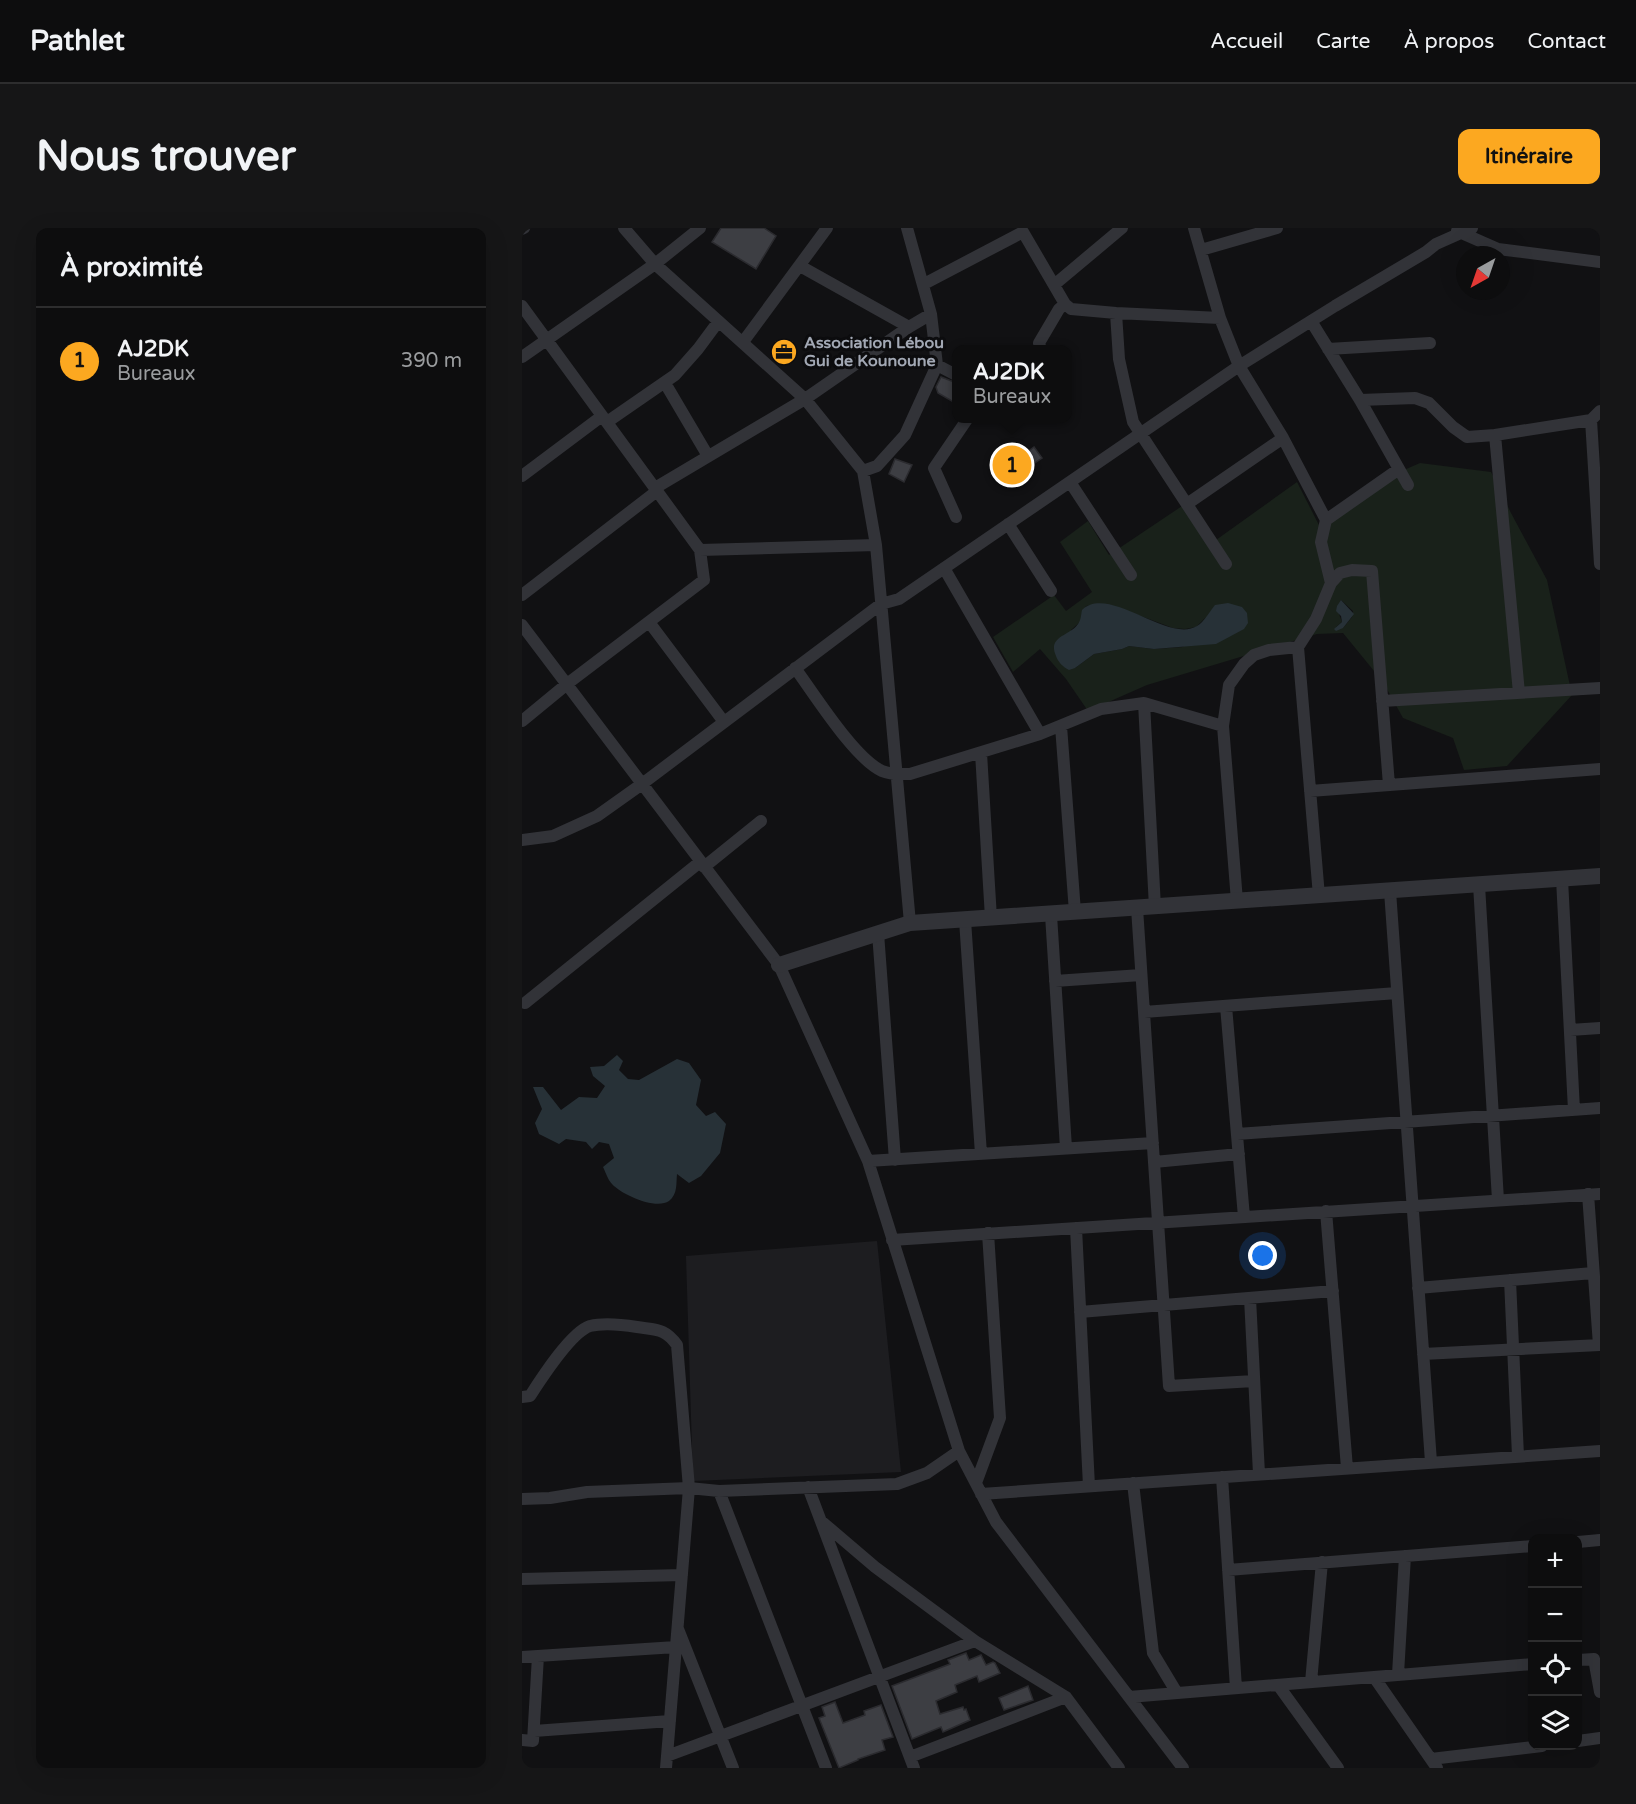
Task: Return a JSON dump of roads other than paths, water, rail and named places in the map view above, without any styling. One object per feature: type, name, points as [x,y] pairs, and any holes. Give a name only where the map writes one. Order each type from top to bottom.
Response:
[{"type":"street","points":[[624,228],[655,264],[805,399],[863,471],[876,545],[910,924]]},
{"type":"street","points":[[522,357],[655,264],[700,228]]},
{"type":"street","points":[[742,342],[827,228]]},
{"type":"street","points":[[863,471],[877,466],[905,435],[937,365],[931,314],[907,228]]},
{"type":"street","points":[[1054,285],[1122,228]]},
{"type":"street","points":[[1194,228],[1220,318],[1239,366],[1283,438],[1326,520],[1321,542],[1331,583]]},
{"type":"street","points":[[1201,250],[1276,228]]},
{"type":"street","points":[[522,840],[554,836],[597,816],[881,604],[899,599],[1239,366],[1457,231],[1472,228]]},
{"type":"street","points":[[1457,231],[1498,249],[1600,262]]},
{"type":"street","points":[[924,284],[1023,232],[1065,304],[1071,309],[1220,318]]},
{"type":"street","points":[[800,266],[909,327]]},
{"type":"street","points":[[1039,345],[1059,309],[1065,304]]},
{"type":"street","points":[[522,306],[700,550],[704,580],[522,721]]},
{"type":"street","points":[[1116,313],[1119,359],[1133,422],[1226,564]]},
{"type":"street","points":[[522,595],[656,489],[805,399],[931,314]]},
{"type":"street","points":[[1311,321],[1360,400],[1408,485]]},
{"type":"street","points":[[522,476],[604,419],[665,382],[683,367],[718,322]]},
{"type":"street","points":[[1328,349],[1430,343]]},
{"type":"street","points":[[937,365],[952,372]]},
{"type":"street","points":[[665,382],[708,456]]},
{"type":"street","points":[[1360,400],[1415,398],[1423,400],[1467,437],[1495,435],[1591,420],[1600,411]]},
{"type":"street","points":[[1591,420],[1600,562]]},
{"type":"street","points":[[956,517],[934,468],[965,423]]},
{"type":"street","points":[[1495,435],[1520,693]]},
{"type":"street","points":[[1187,504],[1283,438]]},
{"type":"street","points":[[1326,520],[1399,469]]},
{"type":"street","points":[[1070,482],[1131,575]]},
{"type":"street","points":[[1008,524],[1051,591]]},
{"type":"street","points":[[700,550],[876,545]]},
{"type":"street","points":[[944,568],[1040,734]]},
{"type":"street","points":[[1319,896],[1298,647],[1316,619],[1331,583],[1340,573],[1352,570],[1372,571],[1389,785]]},
{"type":"street","points":[[649,622],[724,722]]},
{"type":"street","points":[[522,625],[779,965],[868,1161],[959,1451],[978,1489],[996,1522],[1183,1768]]},
{"type":"street","points":[[1237,901],[1223,726],[1229,685],[1244,664],[1254,656],[1269,650],[1298,647]]},
{"type":"street","points":[[795,668],[847,739],[870,763],[895,775],[910,774],[981,753],[1040,734],[1101,709],[1144,704],[1223,726]]},
{"type":"street","points":[[1382,701],[1600,688]]},
{"type":"street","points":[[1144,704],[1155,907]]},
{"type":"street","points":[[1061,726],[1075,912]]},
{"type":"street","points":[[981,753],[991,918]]},
{"type":"street","points":[[1310,791],[1600,769]]},
{"type":"street","points":[[525,1003],[702,864],[761,821]]},
{"type":"street","points":[[779,965],[910,924],[1600,876]]},
{"type":"street","points":[[1562,879],[1574,1110]]},
{"type":"street","points":[[1479,885],[1498,1200]]},
{"type":"street","points":[[1390,891],[1431,1462]]},
{"type":"street","points":[[1137,908],[1169,1386],[1254,1381]]},
{"type":"street","points":[[1051,915],[1066,1148]]},
{"type":"street","points":[[965,920],[981,1154]]},
{"type":"street","points":[[878,933],[895,1160]]},
{"type":"street","points":[[1055,981],[1141,975]]},
{"type":"street","points":[[1144,1011],[1397,993]]},
{"type":"street","points":[[1226,1005],[1244,1217]]},
{"type":"street","points":[[1570,1030],[1600,1028]]},
{"type":"street","points":[[1237,1134],[1600,1108]]},
{"type":"street","points":[[868,1161],[1153,1143]]},
{"type":"street","points":[[1154,1162],[1239,1154]]},
{"type":"street","points":[[892,1240],[1594,1194],[1593,1273],[1599,1345],[1423,1353]]},
{"type":"street","points":[[1326,1211],[1347,1468]]},
{"type":"street","points":[[1076,1228],[1089,1486]]},
{"type":"street","points":[[978,1489],[1000,1418],[988,1233]]},
{"type":"street","points":[[1418,1288],[1593,1273]]},
{"type":"street","points":[[1510,1280],[1518,1456]]},
{"type":"street","points":[[1080,1312],[1333,1291]]},
{"type":"street","points":[[1250,1298],[1259,1474]]},
{"type":"street","points":[[522,1397],[530,1396],[550,1364],[589,1326],[624,1325],[660,1330],[670,1336],[677,1345],[689,1488],[666,1762]]},
{"type":"street","points":[[522,1499],[550,1498],[587,1492],[689,1488],[719,1491],[897,1484],[927,1473],[959,1451]]},
{"type":"street","points":[[978,1489],[1089,1486],[1600,1451]]},
{"type":"street","points":[[1222,1477],[1236,1688]]},
{"type":"street","points":[[1133,1483],[1153,1653],[1177,1693]]},
{"type":"street","points":[[808,1487],[912,1763],[1066,1697]]},
{"type":"street","points":[[719,1491],[826,1768]]},
{"type":"street","points":[[821,1521],[875,1567],[975,1641],[1066,1697],[1117,1765],[1101,1768]]},
{"type":"street","points":[[1582,1542],[1600,1540]]},
{"type":"street","points":[[1228,1570],[1528,1546]]},
{"type":"street","points":[[1398,1674],[1405,1556]]},
{"type":"street","points":[[1311,1682],[1322,1562]]},
{"type":"street","points":[[522,1579],[681,1575]]},
{"type":"street","points":[[677,1627],[733,1768]]},
{"type":"street","points":[[666,1762],[720,1736],[975,1641]]},
{"type":"street","points":[[522,1657],[676,1647]]},
{"type":"street","points":[[522,1740],[533,1741],[538,1656]]},
{"type":"street","points":[[1582,1660],[1594,1659],[1600,1692]]},
{"type":"street","points":[[1129,1697],[1528,1664]]},
{"type":"street","points":[[1374,1677],[1434,1764],[1528,1748]]},
{"type":"street","points":[[1278,1685],[1338,1768]]},
{"type":"street","points":[[534,1731],[670,1721]]},
{"type":"street","points":[[1582,1740],[1600,1738]]},
{"type":"place","name":"Association Lébou Gui de Kounoune","points":[[784,352]]},
{"type":"place","name":"AJ2DK","points":[[1012,465]]}]
